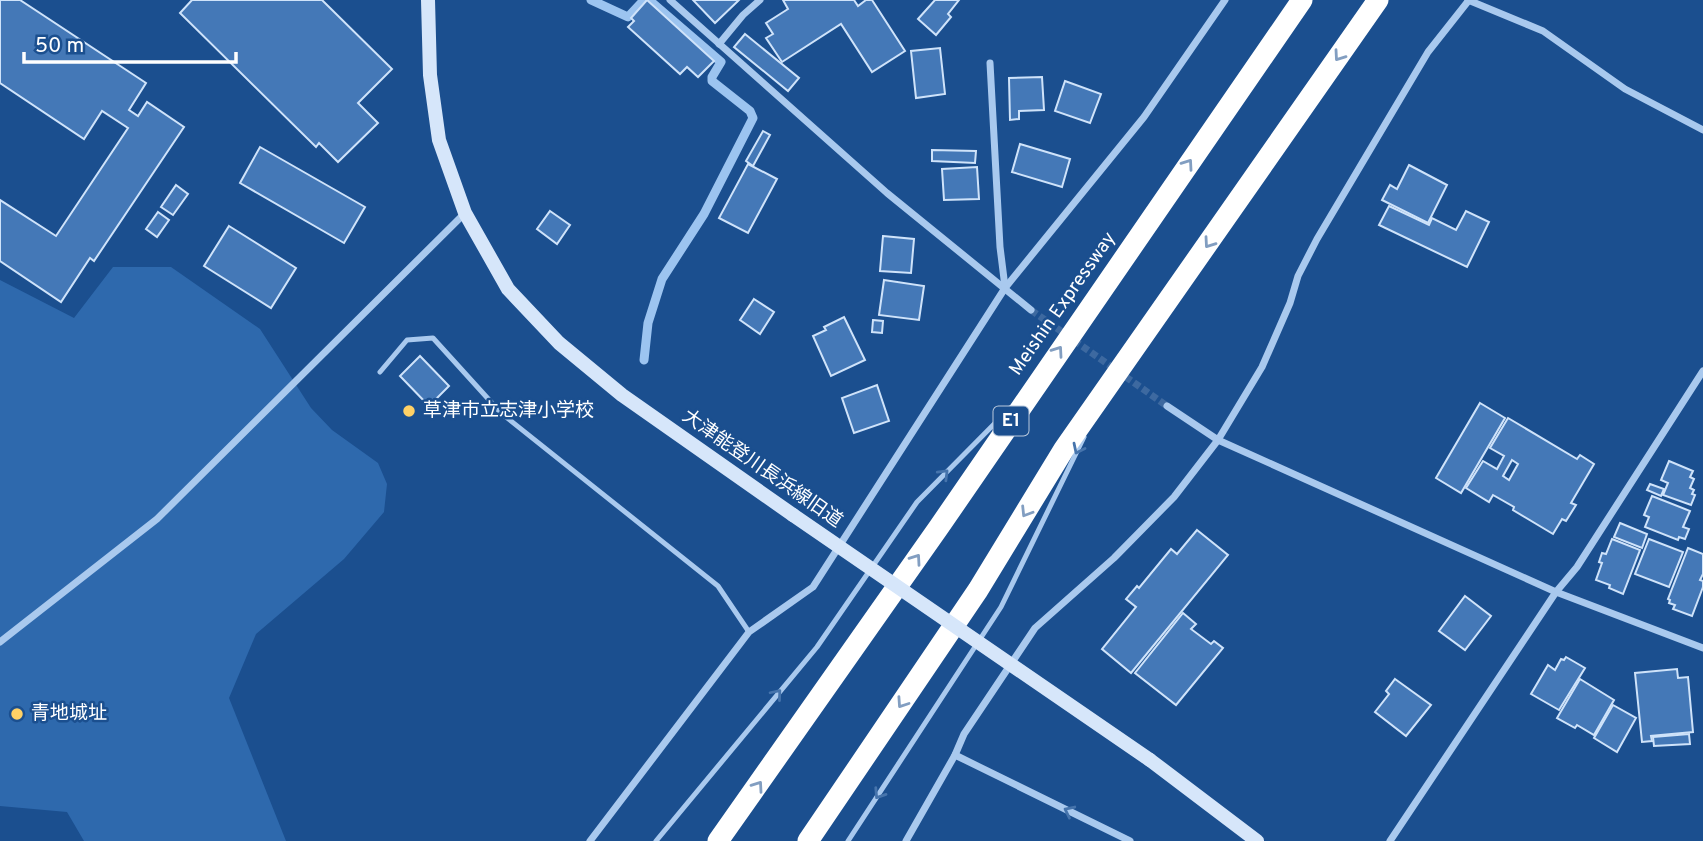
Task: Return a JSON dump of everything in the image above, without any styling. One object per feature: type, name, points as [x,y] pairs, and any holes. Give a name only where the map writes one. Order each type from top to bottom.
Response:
[{"type":"highway","name":"Meishin Expressway","points":[[718,841],[939,527],[1302,0]]},
{"type":"highway","points":[[808,841],[978,590],[1065,449],[1378,0]]},
{"type":"street","name":"大津能登川長浜線旧道","points":[[428,0],[430,75],[439,140],[465,213],[508,289],[559,342],[622,395],[1150,760],[1257,841]]},
{"type":"street","points":[[670,0],[887,193],[1031,310]]},
{"type":"street","points":[[719,44],[743,15],[760,0]]},
{"type":"street","points":[[590,841],[749,632],[813,587],[1005,288],[1144,117],[1225,0]]},
{"type":"street","points":[[906,841],[964,734],[1035,628],[1114,558],[1174,497],[1218,440],[1262,367],[1290,303],[1298,276],[1317,239],[1428,52],[1469,0],[1543,31],[1625,89],[1703,130]]},
{"type":"street","points":[[990,63],[1000,247],[1005,288]]},
{"type":"street","points":[[0,642],[157,519],[465,213]]},
{"type":"street","points":[[1390,841],[1556,592],[1577,567],[1703,371]]},
{"type":"street","points":[[1167,406],[1218,440],[1556,592],[1703,648]]},
{"type":"street","points":[[955,755],[1130,841]]},
{"type":"lane","points":[[380,372],[407,340],[433,338],[501,413],[718,586],[749,632]]},
{"type":"lane","points":[[656,841],[817,647],[917,502],[1040,378]]},
{"type":"lane","points":[[848,841],[1001,607],[1108,387]]},
{"type":"shaded area","points":[[113,267],[171,267],[260,329],[311,408],[332,430],[378,463],[387,484],[384,512],[344,559],[256,634],[229,698],[286,841],[84,841],[67,812],[0,806],[0,280],[74,318]]},
{"type":"building","points":[[0,0],[20,0],[146,83],[129,110],[138,116],[147,102],[184,127],[94,261],[90,258],[61,302],[0,261],[0,200],[56,236],[128,128],[102,111],[84,139],[0,83]]},
{"type":"building","points":[[192,0],[322,0],[392,69],[358,103],[378,123],[338,162],[319,143],[316,147],[180,13]]},
{"type":"building","points":[[647,0],[714,61],[698,77],[687,67],[680,74],[628,27],[634,21],[631,18]]},
{"type":"building","points":[[693,0],[739,0],[715,23]]},
{"type":"building","points":[[783,0],[854,0],[858,6],[866,0],[872,0],[905,51],[872,72],[841,24],[782,62],[766,38],[773,34],[766,23],[788,9]]},
{"type":"building","points":[[935,0],[959,0],[948,14],[951,17],[936,35],[918,19]]},
{"type":"building","points":[[745,34],[799,78],[788,91],[734,47]]},
{"type":"building","points":[[940,48],[945,94],[916,98],[911,51]]},
{"type":"building","points":[[1042,77],[1044,110],[1019,111],[1019,119],[1010,120],[1009,78]]},
{"type":"building","points":[[1065,81],[1101,94],[1090,123],[1055,111]]},
{"type":"building","points":[[763,131],[770,135],[753,166],[746,161]]},
{"type":"building","points":[[1020,144],[1070,159],[1062,187],[1012,172]]},
{"type":"building","points":[[260,147],[365,207],[344,243],[240,183]]},
{"type":"building","points":[[932,150],[976,151],[975,163],[932,161]]},
{"type":"building","points":[[748,164],[777,179],[748,233],[719,218]]},
{"type":"building","points":[[1409,165],[1447,185],[1428,223],[1382,200],[1390,185],[1397,189]]},
{"type":"building","points":[[977,167],[979,199],[944,200],[942,169]]},
{"type":"building","points":[[176,185],[188,194],[173,215],[161,207]]},
{"type":"building","points":[[1389,206],[1429,225],[1432,218],[1456,230],[1466,211],[1489,222],[1467,267],[1379,225]]},
{"type":"building","points":[[550,211],[570,225],[557,244],[537,229]]},
{"type":"building","points":[[158,212],[169,220],[157,237],[146,229]]},
{"type":"building","points":[[229,226],[296,268],[271,308],[204,266]]},
{"type":"building","points":[[883,236],[914,239],[911,273],[880,271]]},
{"type":"building","points":[[884,280],[924,286],[919,320],[879,315]]},
{"type":"building","points":[[754,299],[774,312],[760,334],[740,320]]},
{"type":"building","points":[[844,317],[865,360],[831,376],[813,336]]},
{"type":"building","points":[[873,320],[883,321],[882,333],[872,332]]},
{"type":"building","points":[[420,356],[449,386],[429,406],[400,376]]},
{"type":"building","points":[[877,385],[889,421],[854,433],[842,398]]},
{"type":"building","points":[[1480,403],[1505,418],[1461,493],[1436,478]]},
{"type":"building","points":[[1508,418],[1577,459],[1580,455],[1594,464],[1571,503],[1576,505],[1566,521],[1562,519],[1553,534],[1493,495],[1489,502],[1466,488],[1483,461],[1497,469],[1504,456],[1490,448]],"holes":[[[1512,460],[1518,464],[1509,480],[1503,476]]]},
{"type":"building","points":[[1669,461],[1693,471],[1690,477],[1694,479],[1690,488],[1695,495],[1691,505],[1663,495],[1668,483],[1661,480]]},
{"type":"building","points":[[1650,484],[1664,489],[1661,496],[1647,490]]},
{"type":"building","points":[[1652,496],[1690,511],[1683,527],[1689,529],[1685,539],[1679,537],[1678,540],[1645,527],[1649,517],[1644,515]]},
{"type":"building","points":[[1620,523],[1647,534],[1642,548],[1614,537]]},
{"type":"building","points":[[1197,530],[1228,555],[1131,673],[1102,649],[1136,607],[1126,599],[1137,586],[1139,588],[1171,549],[1177,554]]},
{"type":"building","points":[[1612,539],[1640,550],[1623,594],[1596,580],[1602,563],[1599,562],[1602,553],[1606,554]]},
{"type":"building","points":[[1649,539],[1683,552],[1669,587],[1635,574]]},
{"type":"building","points":[[1688,548],[1703,554],[1703,574],[1700,580],[1703,581],[1703,587],[1692,616],[1673,609],[1675,605],[1669,603],[1668,599]]},
{"type":"building","points":[[1465,596],[1491,616],[1465,650],[1439,631]]},
{"type":"building","points":[[1183,613],[1196,624],[1191,629],[1211,644],[1214,641],[1223,648],[1176,705],[1135,673]]},
{"type":"building","points":[[1566,657],[1585,668],[1559,710],[1531,694],[1548,665],[1555,670],[1561,659]]},
{"type":"building","points":[[1677,669],[1678,678],[1688,677],[1693,732],[1651,736],[1652,741],[1642,742],[1635,673]]},
{"type":"building","points":[[1395,679],[1431,705],[1406,736],[1375,712],[1389,694],[1386,691]]},
{"type":"building","points":[[1580,679],[1614,700],[1594,735],[1557,718]]},
{"type":"building","points":[[1613,705],[1636,718],[1617,752],[1594,738]]},
{"type":"building","points":[[1689,734],[1690,744],[1654,746],[1653,737]]},
{"type":"waterway","points":[[591,0],[628,17],[644,0]]},
{"type":"waterway","points":[[644,360],[648,323],[662,279],[704,214],[753,118],[750,111],[712,81],[721,62],[649,0]]},
{"type":"tunnel","points":[[1031,310],[1167,406]]},
{"type":"place","name":"草津市立志津小学校","points":[[409,411]]},
{"type":"place","name":"青地城址","points":[[17,714]]}]
